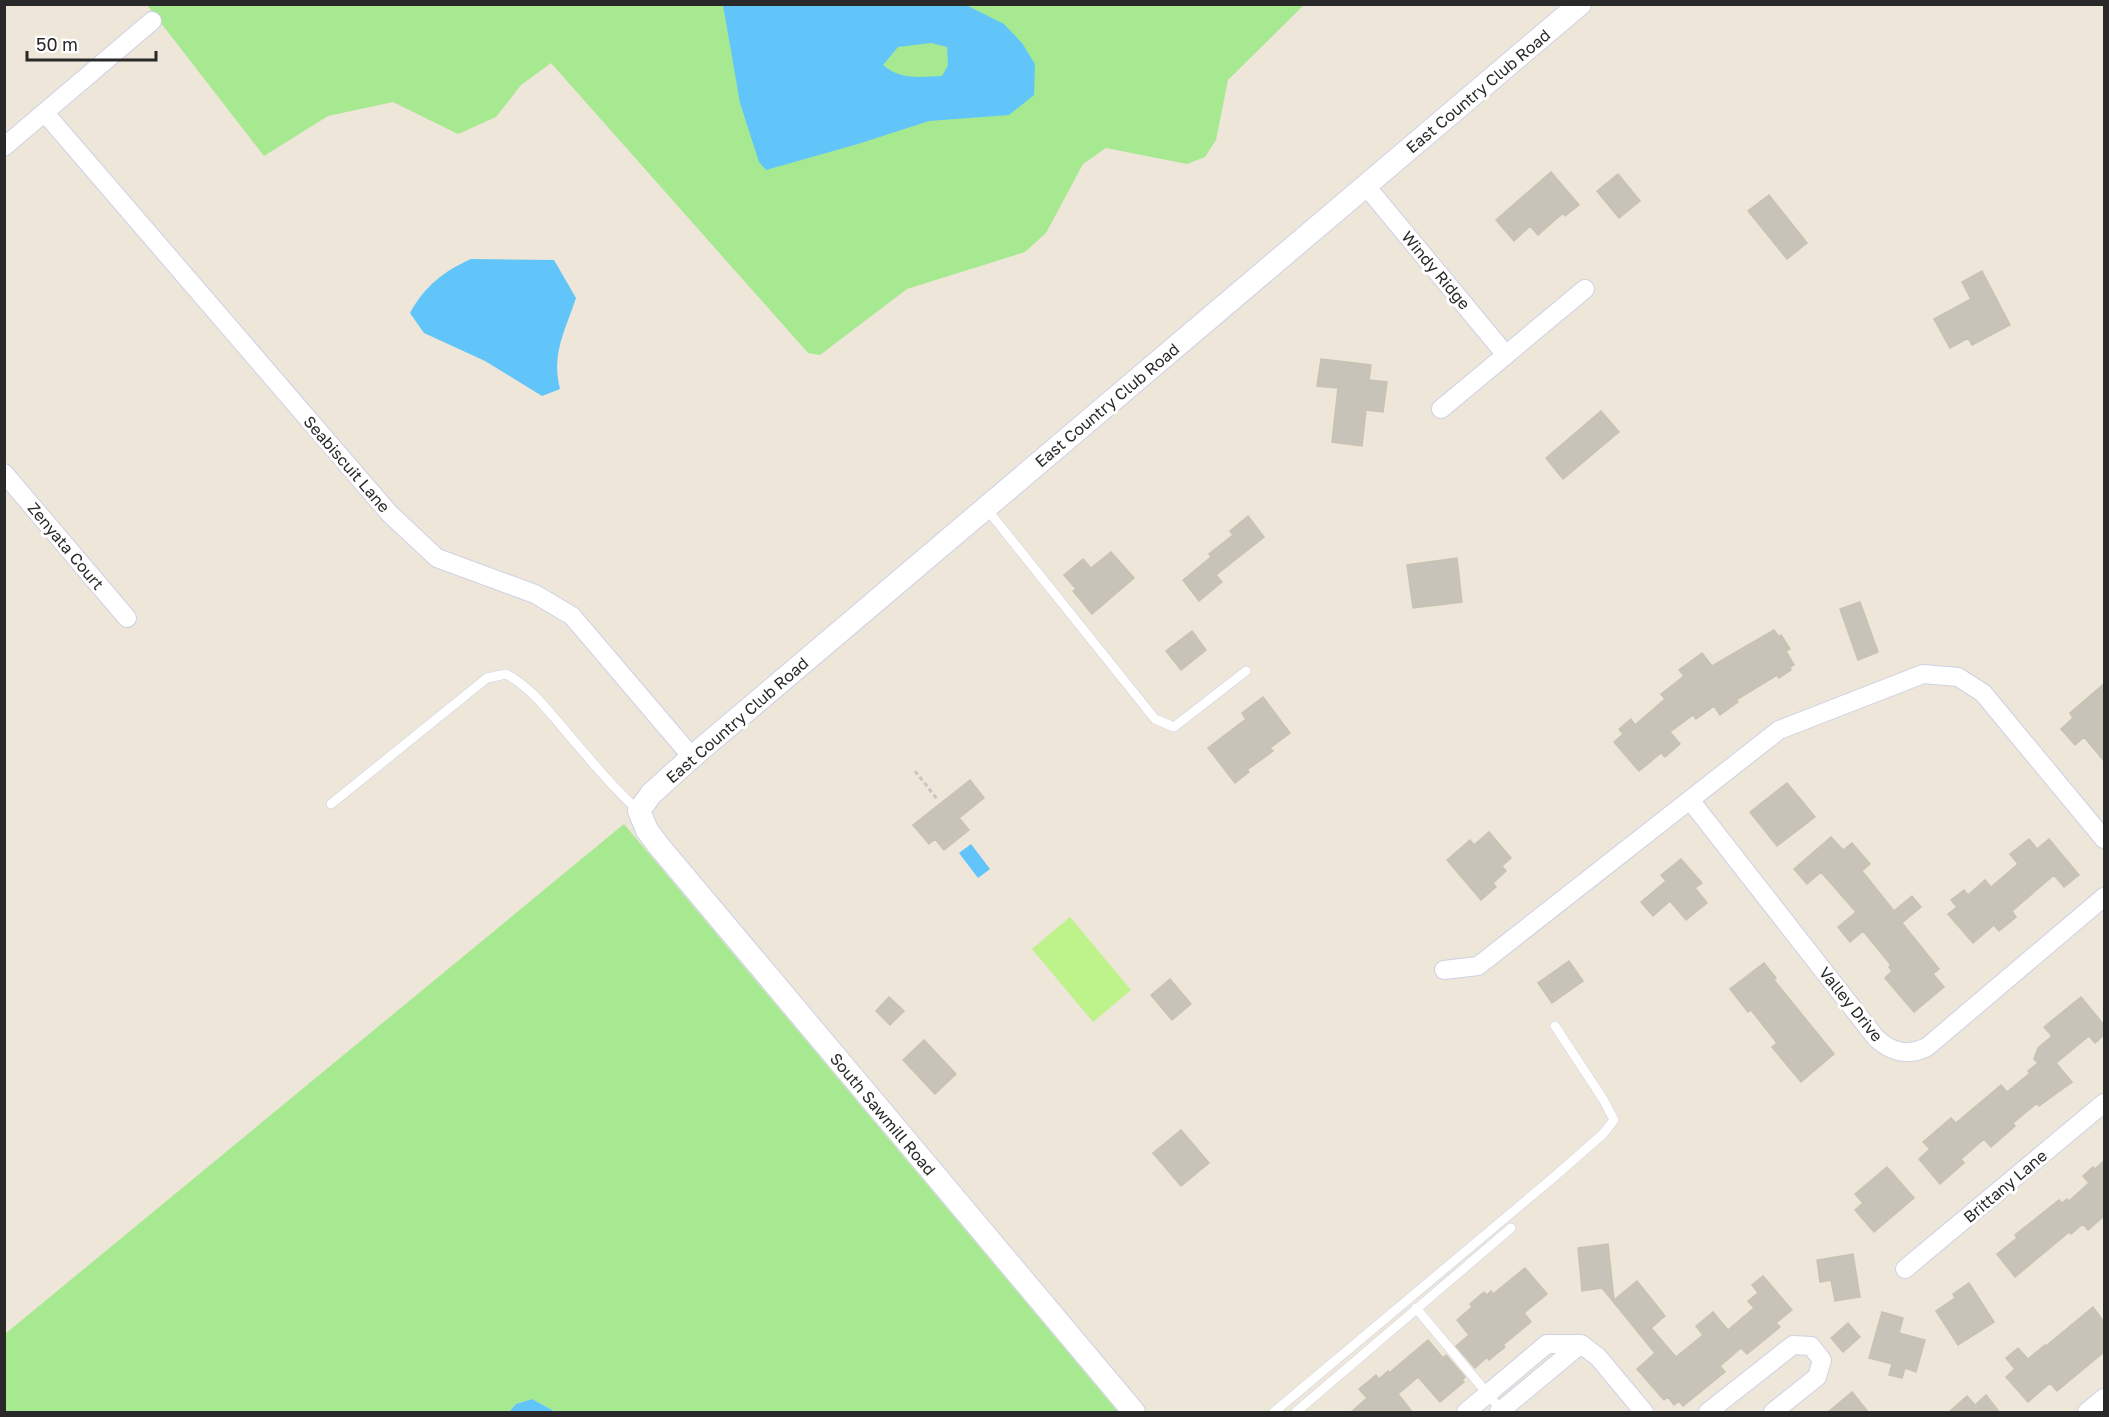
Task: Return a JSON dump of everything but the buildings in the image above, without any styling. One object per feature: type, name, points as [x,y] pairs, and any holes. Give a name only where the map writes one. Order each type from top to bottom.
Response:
[{"type":"street","name":"East Country Club Road","points":[[639,811],[651,794],[692,757],[1580,4]]},
{"type":"street","points":[[4,147],[152,21]]},
{"type":"street","name":"Seabiscuit Lane","points":[[45,113],[390,514],[436,558],[534,594],[572,616],[692,757]]},
{"type":"street","name":"Windy Ridge","points":[[1366,186],[1506,355]]},
{"type":"street","points":[[1441,409],[1585,289]]},
{"type":"street","name":"Zenyata Court","points":[[4,473],[127,618]]},
{"type":"street","points":[[1444,970],[1478,966],[1779,730],[1923,674],[1958,677],[1983,693],[2104,839]]},
{"type":"street","name":"Valley Drive","points":[[1690,800],[1876,1038],[1897,1052],[1917,1052],[1928,1047],[2104,897]]},
{"type":"street","name":"South Sawmill Road","points":[[639,811],[647,830],[658,845],[1134,1413]]},
{"type":"street","name":"Brittany Lane","points":[[1905,1269],[2104,1103]]},
{"type":"street","points":[[1466,1413],[1547,1344],[1581,1344],[1598,1357],[1644,1413]]},
{"type":"street","points":[[1501,1412],[1581,1344]]},
{"type":"street","points":[[1708,1413],[1793,1345],[1811,1346],[1822,1360],[1817,1377],[1773,1413]]},
{"type":"street","points":[[2086,1413],[2104,1398]]},
{"type":"lane","points":[[986,508],[1155,719],[1174,727],[1246,670]]},
{"type":"lane","points":[[331,804],[488,678],[506,674],[519,681],[538,700],[611,784],[639,811]]},
{"type":"lane","points":[[1274,1413],[1604,1134],[1614,1120],[1603,1099],[1555,1026]]},
{"type":"lane","points":[[1296,1413],[1511,1228]]},
{"type":"lane","points":[[1416,1308],[1501,1412]]},
{"type":"path","points":[[915,771],[937,799]]},
{"type":"green space","points":[[147,5],[1304,5],[1228,80],[1216,140],[1205,157],[1187,164],[1106,148],[1083,164],[1046,233],[1025,252],[907,289],[820,355],[808,353],[551,63],[521,85],[496,117],[458,134],[393,102],[328,116],[264,156]]},
{"type":"green space","points":[[624,824],[1118,1412],[556,1412],[532,1399],[516,1404],[509,1412],[5,1412],[5,1334]]},
{"type":"green space","points":[[1070,917],[1131,990],[1093,1022],[1032,949]]},
{"type":"water","points":[[723,5],[966,5],[1004,24],[1022,43],[1035,64],[1034,95],[1009,115],[929,121],[766,170],[759,162],[740,103]],"holes":[[[931,43],[947,47],[948,65],[942,76],[903,75],[883,65],[898,47]]]},
{"type":"water","points":[[471,259],[554,260],[576,298],[558,354],[560,389],[542,396],[485,361],[424,333],[410,313],[428,288],[452,269]]},
{"type":"water","points":[[971,844],[990,869],[978,878],[959,853]]},
{"type":"water","points":[[532,1399],[556,1412],[509,1412],[516,1404]]}]
